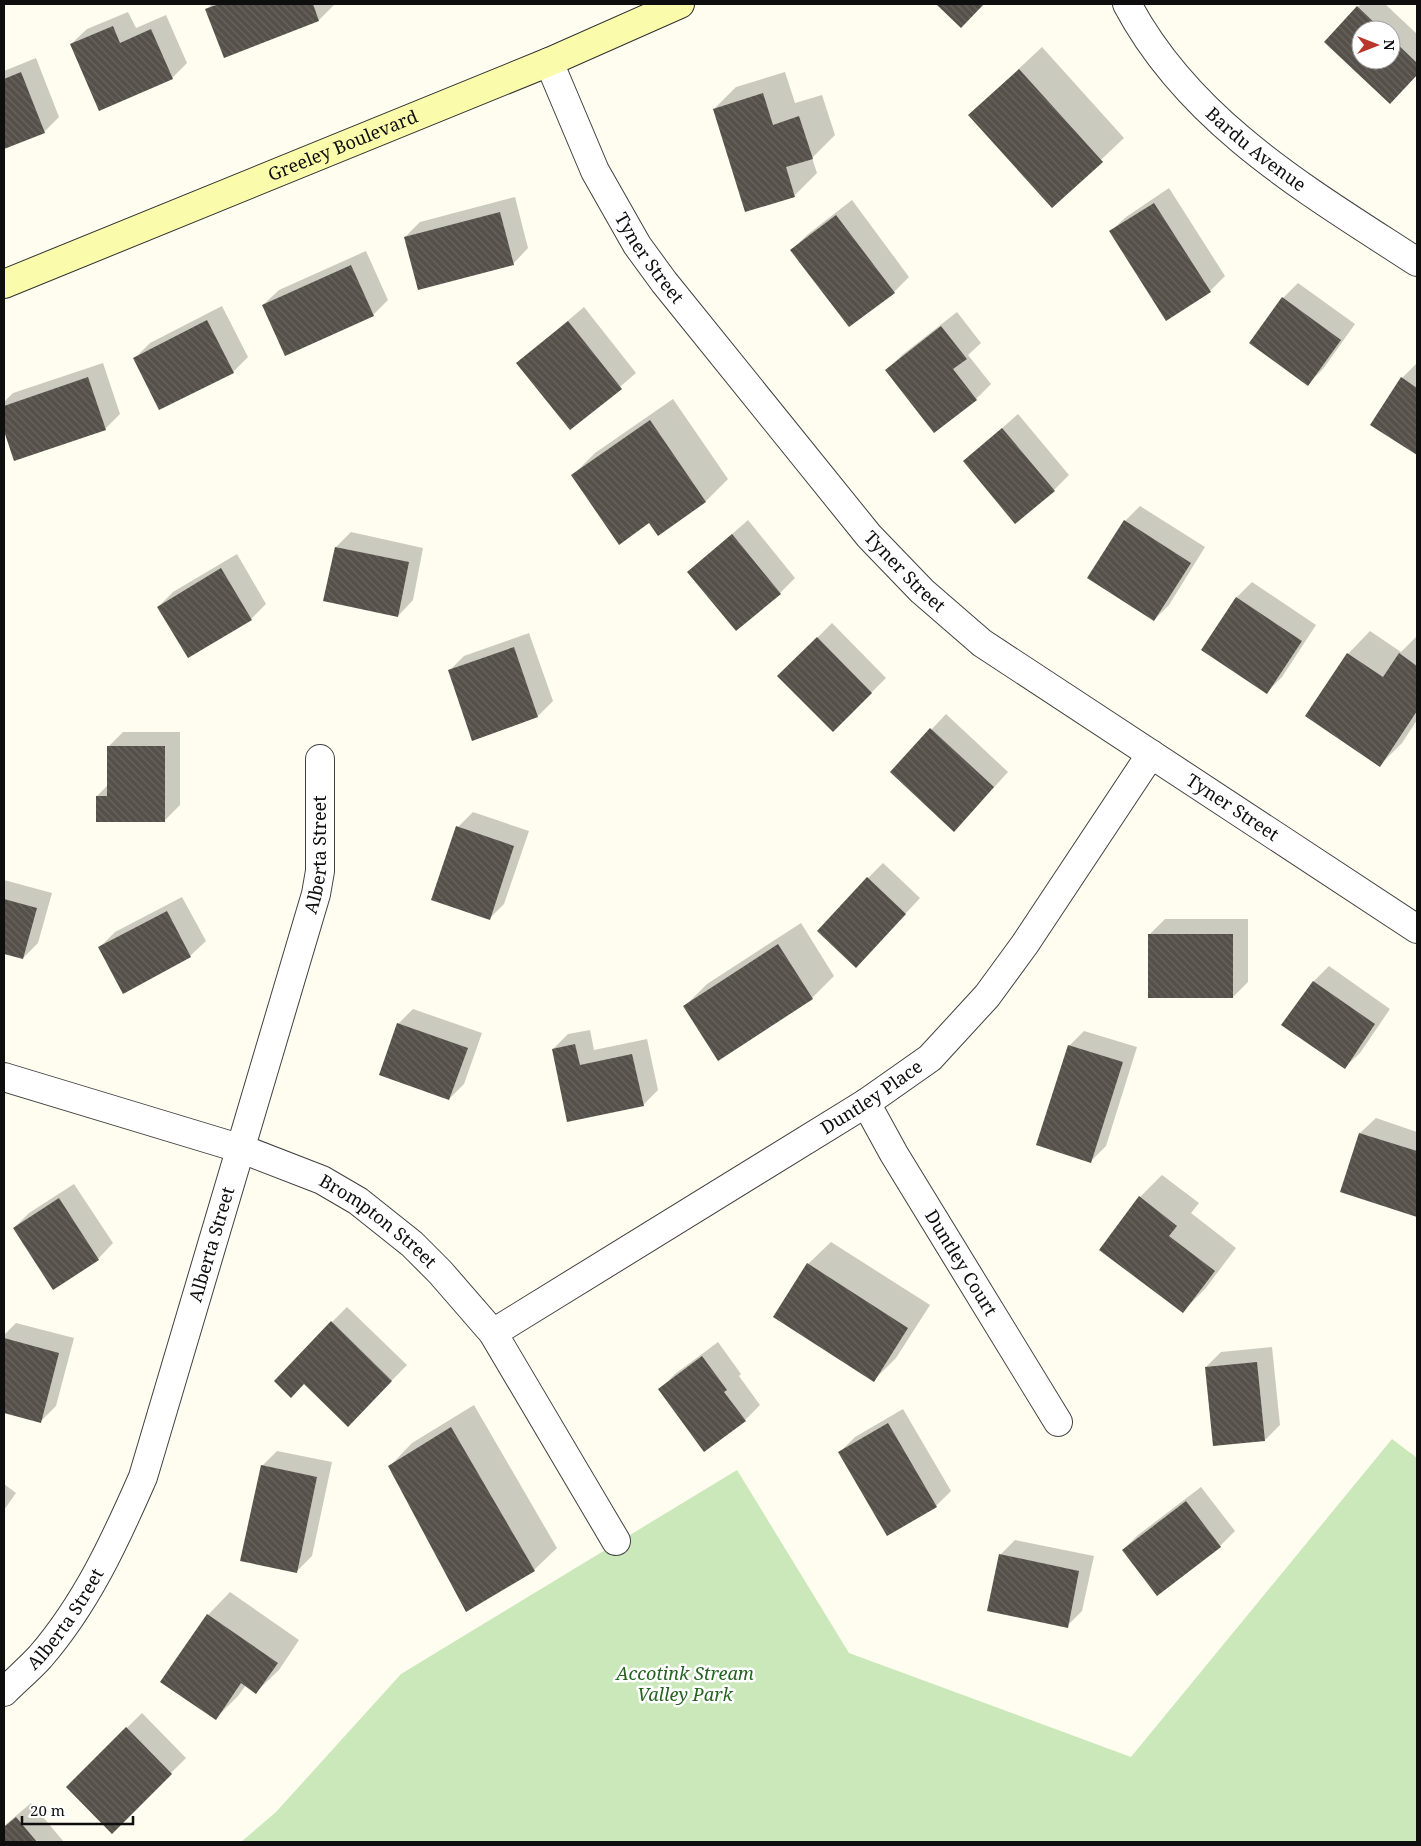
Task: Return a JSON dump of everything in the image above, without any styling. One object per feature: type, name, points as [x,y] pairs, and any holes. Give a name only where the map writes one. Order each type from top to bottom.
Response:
[{"type":"street","name":"Greeley Boulevard","points":[[4,284],[549,62],[680,4]]},
{"type":"street","name":"Bardu Avenue","points":[[1127,4],[1168,66],[1198,100],[1236,137],[1307,190],[1417,262]]},
{"type":"street","name":"Tyner Street","points":[[549,62],[595,171],[637,245],[664,282],[870,536],[922,591],[982,643],[1417,929]]},
{"type":"street","name":"Duntley Place","points":[[493,1333],[866,1103],[930,1058],[987,996],[1025,944],[1151,754]]},
{"type":"street","name":"Alberta Street","points":[[4,1692],[39,1657],[64,1627],[82,1600],[114,1543],[143,1477],[242,1149],[316,894],[320,871],[320,760]]},
{"type":"street","name":"Brompton Street","points":[[4,1077],[242,1149],[322,1180],[358,1201],[412,1244],[440,1272],[493,1333],[616,1541]]},
{"type":"street","name":"Duntley Court","points":[[866,1103],[894,1154],[1058,1422]]},
{"type":"green space","name":"Accotink Stream Valley Park","points":[[1392,1439],[1417,1458],[1417,1842],[241,1842],[276,1812],[401,1674],[737,1470],[849,1653],[1131,1757]]},
{"type":"building","points":[[219,4],[313,4],[319,21],[224,58],[205,9]]},
{"type":"building","points":[[936,4],[984,4],[961,28]]},
{"type":"building","points":[[1357,6],[1372,20],[1351,20],[1351,67],[1324,42]]},
{"type":"building","points":[[113,26],[120,43],[151,29],[173,79],[99,111],[70,44]]},
{"type":"building","points":[[1401,48],[1417,63],[1417,75],[1390,104],[1354,70],[1401,70]]},
{"type":"building","points":[[1019,69],[1103,162],[1052,208],[968,115]]},
{"type":"building","points":[[21,72],[45,133],[4,149],[4,79]]},
{"type":"building","points":[[763,93],[773,125],[799,116],[813,159],[786,167],[795,197],[745,212],[713,109]]},
{"type":"building","points":[[1154,203],[1211,292],[1166,321],[1109,231]]},
{"type":"building","points":[[500,212],[514,265],[418,290],[404,237]]},
{"type":"building","points":[[836,215],[895,293],[849,327],[790,250]]},
{"type":"building","points":[[351,265],[374,316],[285,356],[262,305]]},
{"type":"building","points":[[1282,297],[1341,340],[1308,386],[1249,343]]},
{"type":"building","points":[[207,320],[234,373],[159,410],[133,358]]},
{"type":"building","points":[[568,321],[622,389],[570,430],[516,363]]},
{"type":"building","points":[[941,326],[967,359],[953,369],[977,400],[934,433],[885,370]]},
{"type":"building","points":[[88,377],[106,430],[14,461],[4,431],[4,406]]},
{"type":"building","points":[[1401,377],[1417,388],[1417,455],[1370,425]]},
{"type":"building","points":[[650,420],[706,502],[658,536],[649,523],[619,545],[571,475]]},
{"type":"building","points":[[1002,428],[1055,491],[1015,524],[963,461]]},
{"type":"building","points":[[1124,520],[1191,563],[1154,621],[1087,578]]},
{"type":"building","points":[[732,534],[781,594],[736,631],[687,572]]},
{"type":"building","points":[[335,547],[409,562],[398,617],[323,601]]},
{"type":"building","points":[[221,568],[252,620],[188,658],[157,607]]},
{"type":"building","points":[[1236,597],[1302,641],[1267,694],[1201,650]]},
{"type":"building","points":[[817,637],[872,693],[833,732],[777,676]]},
{"type":"building","points":[[514,647],[538,717],[472,741],[448,670]]},
{"type":"building","points":[[1347,653],[1383,677],[1399,653],[1417,666],[1417,711],[1380,767],[1305,716]]},
{"type":"building","points":[[930,728],[994,787],[954,832],[890,772]]},
{"type":"building","points":[[107,746],[165,746],[165,822],[96,822],[96,796],[107,796]]},
{"type":"building","points":[[456,826],[514,846],[490,920],[431,900]]},
{"type":"building","points":[[867,877],[906,914],[856,968],[817,931]]},
{"type":"building","points":[[4,899],[37,908],[23,959],[4,954]]},
{"type":"building","points":[[167,911],[191,957],[123,994],[98,947]]},
{"type":"building","points":[[1148,934],[1233,934],[1233,998],[1148,998]]},
{"type":"building","points":[[778,944],[813,999],[718,1061],[683,1006]]},
{"type":"building","points":[[1313,981],[1375,1024],[1345,1069],[1281,1025]]},
{"type":"building","points":[[397,1023],[468,1048],[449,1100],[379,1075]]},
{"type":"building","points":[[575,1044],[580,1065],[632,1054],[644,1106],[567,1122],[552,1049]]},
{"type":"building","points":[[1068,1045],[1123,1062],[1091,1163],[1036,1145]]},
{"type":"building","points":[[1359,1133],[1417,1151],[1417,1217],[1340,1192]]},
{"type":"building","points":[[1139,1196],[1177,1226],[1169,1236],[1215,1271],[1183,1313],[1099,1250]]},
{"type":"building","points":[[59,1198],[99,1260],[53,1290],[13,1228]]},
{"type":"building","points":[[807,1263],[908,1328],[874,1382],[773,1317]]},
{"type":"building","points":[[331,1321],[392,1381],[348,1427],[304,1384],[291,1398],[274,1381]]},
{"type":"building","points":[[4,1338],[59,1353],[41,1423],[4,1413]]},
{"type":"building","points":[[702,1356],[727,1390],[724,1392],[746,1421],[704,1452],[658,1389]]},
{"type":"building","points":[[1257,1362],[1265,1441],[1213,1446],[1205,1367]]},
{"type":"building","points":[[888,1423],[937,1507],[887,1536],[838,1452]]},
{"type":"building","points":[[451,1427],[535,1571],[466,1612],[388,1466]]},
{"type":"building","points":[[261,1465],[317,1477],[297,1573],[240,1561]]},
{"type":"building","points":[[1186,1501],[1221,1547],[1157,1596],[1122,1550]]},
{"type":"building","points":[[999,1554],[1079,1571],[1068,1628],[987,1611]]},
{"type":"building","points":[[207,1614],[278,1663],[256,1694],[241,1683],[216,1720],[160,1682]]},
{"type":"building","points":[[126,1727],[172,1774],[112,1834],[66,1787]]},
{"type":"building","points":[[16,1817],[37,1842],[4,1842],[4,1827]]}]
